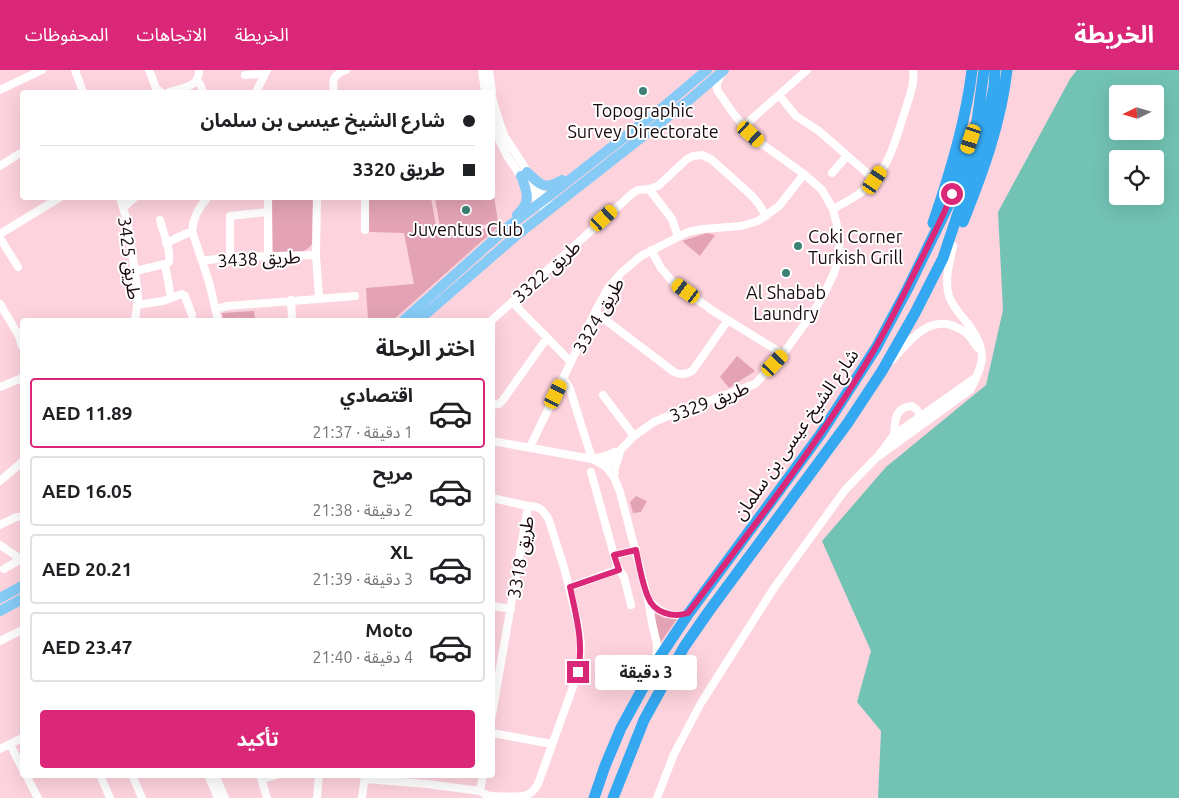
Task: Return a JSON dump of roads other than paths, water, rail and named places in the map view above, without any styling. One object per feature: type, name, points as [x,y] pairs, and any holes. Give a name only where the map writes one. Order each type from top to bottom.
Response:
[{"type":"highway","points":[[924,254],[954,156],[967,102],[970,70]]},
{"type":"highway","name":"شارع الشيخ عيسى بن سلمان","points":[[594,798],[620,728],[672,637],[815,443],[876,348],[949,204],[977,120],[984,70]]},
{"type":"highway","name":"شارع الشيخ عيسى بن سلمان","points":[[613,798],[644,720],[684,647],[847,424],[882,371],[915,313],[943,258],[969,182],[985,129],[994,87],[995,70]]},
{"type":"highway","points":[[943,258],[953,246],[987,159],[995,132],[1008,70]]},
{"type":"main road","points":[[422,318],[510,240],[577,174],[707,70]]},
{"type":"main road","points":[[406,318],[510,226],[545,206],[688,101],[725,70]]},
{"type":"main road","points":[[524,174],[537,182],[550,186],[564,178],[577,174]]},
{"type":"main road","points":[[510,226],[527,201],[524,174]]},
{"type":"main road","points":[[0,598],[20,587]]},
{"type":"main road","points":[[0,611],[20,600]]},
{"type":"street","points":[[0,90],[42,70]]},
{"type":"street","points":[[75,70],[82,90]]},
{"type":"street","points":[[149,70],[158,90]]},
{"type":"street","points":[[181,90],[196,82],[199,78],[199,70]]},
{"type":"street","points":[[334,90],[334,78],[340,72],[346,70]]},
{"type":"street","points":[[482,70],[484,90]]},
{"type":"street","points":[[489,70],[492,90]]},
{"type":"street","points":[[721,96],[717,90],[717,83],[725,70]]},
{"type":"street","points":[[744,126],[808,70]]},
{"type":"street","points":[[834,209],[857,196],[875,180],[884,167],[914,83],[913,70]]},
{"type":"street","points":[[245,75],[266,73]]},
{"type":"street","points":[[257,90],[266,73]]},
{"type":"street","points":[[196,82],[200,84],[202,90]]},
{"type":"street","points":[[688,101],[708,92],[721,96]]},
{"type":"street","points":[[780,95],[796,116],[819,131],[875,180]]},
{"type":"street","name":"طريق 3329","points":[[605,466],[634,436],[654,422],[755,384],[783,354],[814,311],[834,273],[838,261],[840,237],[834,209],[822,190],[804,174],[758,140],[733,113],[721,96]]},
{"type":"street","points":[[495,109],[505,137],[524,174]]},
{"type":"street","points":[[495,131],[503,148],[524,174],[545,206]]},
{"type":"street","points":[[0,166],[20,153]]},
{"type":"street","name":"طريق 3322","points":[[494,318],[634,192],[649,190],[658,186],[687,159],[693,156],[702,155],[711,158],[751,195],[766,216]]},
{"type":"street","points":[[832,173],[847,156]]},
{"type":"street","name":"طريق 3324","points":[[530,448],[595,312],[608,288],[621,272],[651,250],[688,232],[741,226],[758,221],[779,206],[804,174]]},
{"type":"street","points":[[649,190],[672,218],[678,237]]},
{"type":"street","points":[[0,234],[56,200]]},
{"type":"street","name":"طريق 3425","points":[[121,200],[128,228],[138,293],[135,318]]},
{"type":"street","points":[[123,208],[132,200]]},
{"type":"street","points":[[206,200],[196,216],[192,231],[209,282],[218,318]]},
{"type":"street","points":[[268,200],[268,256]]},
{"type":"street","points":[[318,200],[316,255],[319,298]]},
{"type":"street","points":[[365,200],[365,230]]},
{"type":"street","points":[[230,258],[230,216],[268,212]]},
{"type":"street","points":[[135,272],[167,263],[170,259],[160,220]]},
{"type":"street","points":[[166,243],[192,231]]},
{"type":"street","points":[[0,238],[18,267]]},
{"type":"street","points":[[876,458],[924,420],[970,390],[982,367],[982,352],[975,334],[952,304],[949,296],[947,276],[953,246]]},
{"type":"street","points":[[651,250],[667,277],[713,311],[783,354]]},
{"type":"street","name":"طريق 3438","points":[[202,262],[219,258],[316,255]]},
{"type":"street","points":[[164,264],[171,298]]},
{"type":"street","points":[[137,305],[154,303],[181,294],[185,295],[192,316]]},
{"type":"street","points":[[216,309],[228,306],[291,300],[355,296]]},
{"type":"street","points":[[291,300],[292,318]]},
{"type":"street","name":"طريق 3324","points":[[512,302],[571,362]]},
{"type":"street","points":[[0,304],[3,315],[20,339]]},
{"type":"street","points":[[595,312],[674,372],[683,374],[690,373],[693,370],[728,320]]},
{"type":"street","points":[[882,371],[916,334],[930,326],[946,324],[959,328],[969,335],[982,352]]},
{"type":"street","points":[[495,405],[503,400],[547,338]]},
{"type":"street","points":[[0,387],[20,379]]},
{"type":"street","points":[[562,380],[566,382],[570,389],[592,459]]},
{"type":"street","points":[[603,395],[634,436]]},
{"type":"street","points":[[894,435],[897,415],[903,408],[912,406],[924,420]]},
{"type":"street","points":[[658,798],[679,746],[701,703],[774,588],[845,490],[876,458],[894,435],[924,420]]},
{"type":"street","points":[[495,442],[592,459],[605,466],[614,477],[620,492],[648,598],[657,644],[653,668]]},
{"type":"street","points":[[592,459],[606,456],[622,448]]},
{"type":"street","points":[[614,477],[622,448]]},
{"type":"street","points":[[0,481],[20,464]]},
{"type":"street","points":[[591,472],[614,555],[619,570],[624,577],[631,605]]},
{"type":"street","points":[[374,778],[427,784],[485,795],[524,796],[534,790],[538,784],[578,672],[581,643],[570,587],[549,520],[543,510],[534,505],[528,506],[495,499]]},
{"type":"street","name":"طريق 3318","points":[[495,698],[528,506]]},
{"type":"street","points":[[0,525],[20,517]]},
{"type":"street","points":[[0,544],[20,558]]},
{"type":"street","points":[[614,555],[636,550]]},
{"type":"street","points":[[4,569],[20,560]]},
{"type":"street","points":[[570,587],[619,570]]},
{"type":"street","points":[[648,598],[657,608],[668,614],[676,616],[688,613]]},
{"type":"street","name":"طريق 3318","points":[[495,606],[511,609]]},
{"type":"street","points":[[0,641],[20,631]]},
{"type":"street","points":[[495,734],[552,744]]},
{"type":"street","points":[[0,749],[20,739]]},
{"type":"street","points":[[10,744],[20,764]]},
{"type":"street","points":[[28,778],[38,798]]},
{"type":"street","points":[[101,778],[110,798]]},
{"type":"street","points":[[133,778],[142,798]]},
{"type":"street","points":[[209,778],[218,798]]},
{"type":"street","points":[[216,778],[225,798]]},
{"type":"street","points":[[261,778],[267,798]]},
{"type":"street","points":[[317,798],[319,778]]},
{"type":"street","points":[[362,798],[365,778]]},
{"type":"street","points":[[427,784],[428,778]]},
{"type":"street","points":[[482,778],[485,795]]},
{"type":"place","name":"Topographic Survey Directorate","points":[[643,91]]},
{"type":"place","name":"Juventus Club","points":[[466,210]]},
{"type":"place","name":"Coki Corner Turkish Grill","points":[[798,246]]},
{"type":"place","name":"Al Shabab Laundry","points":[[786,273]]}]
